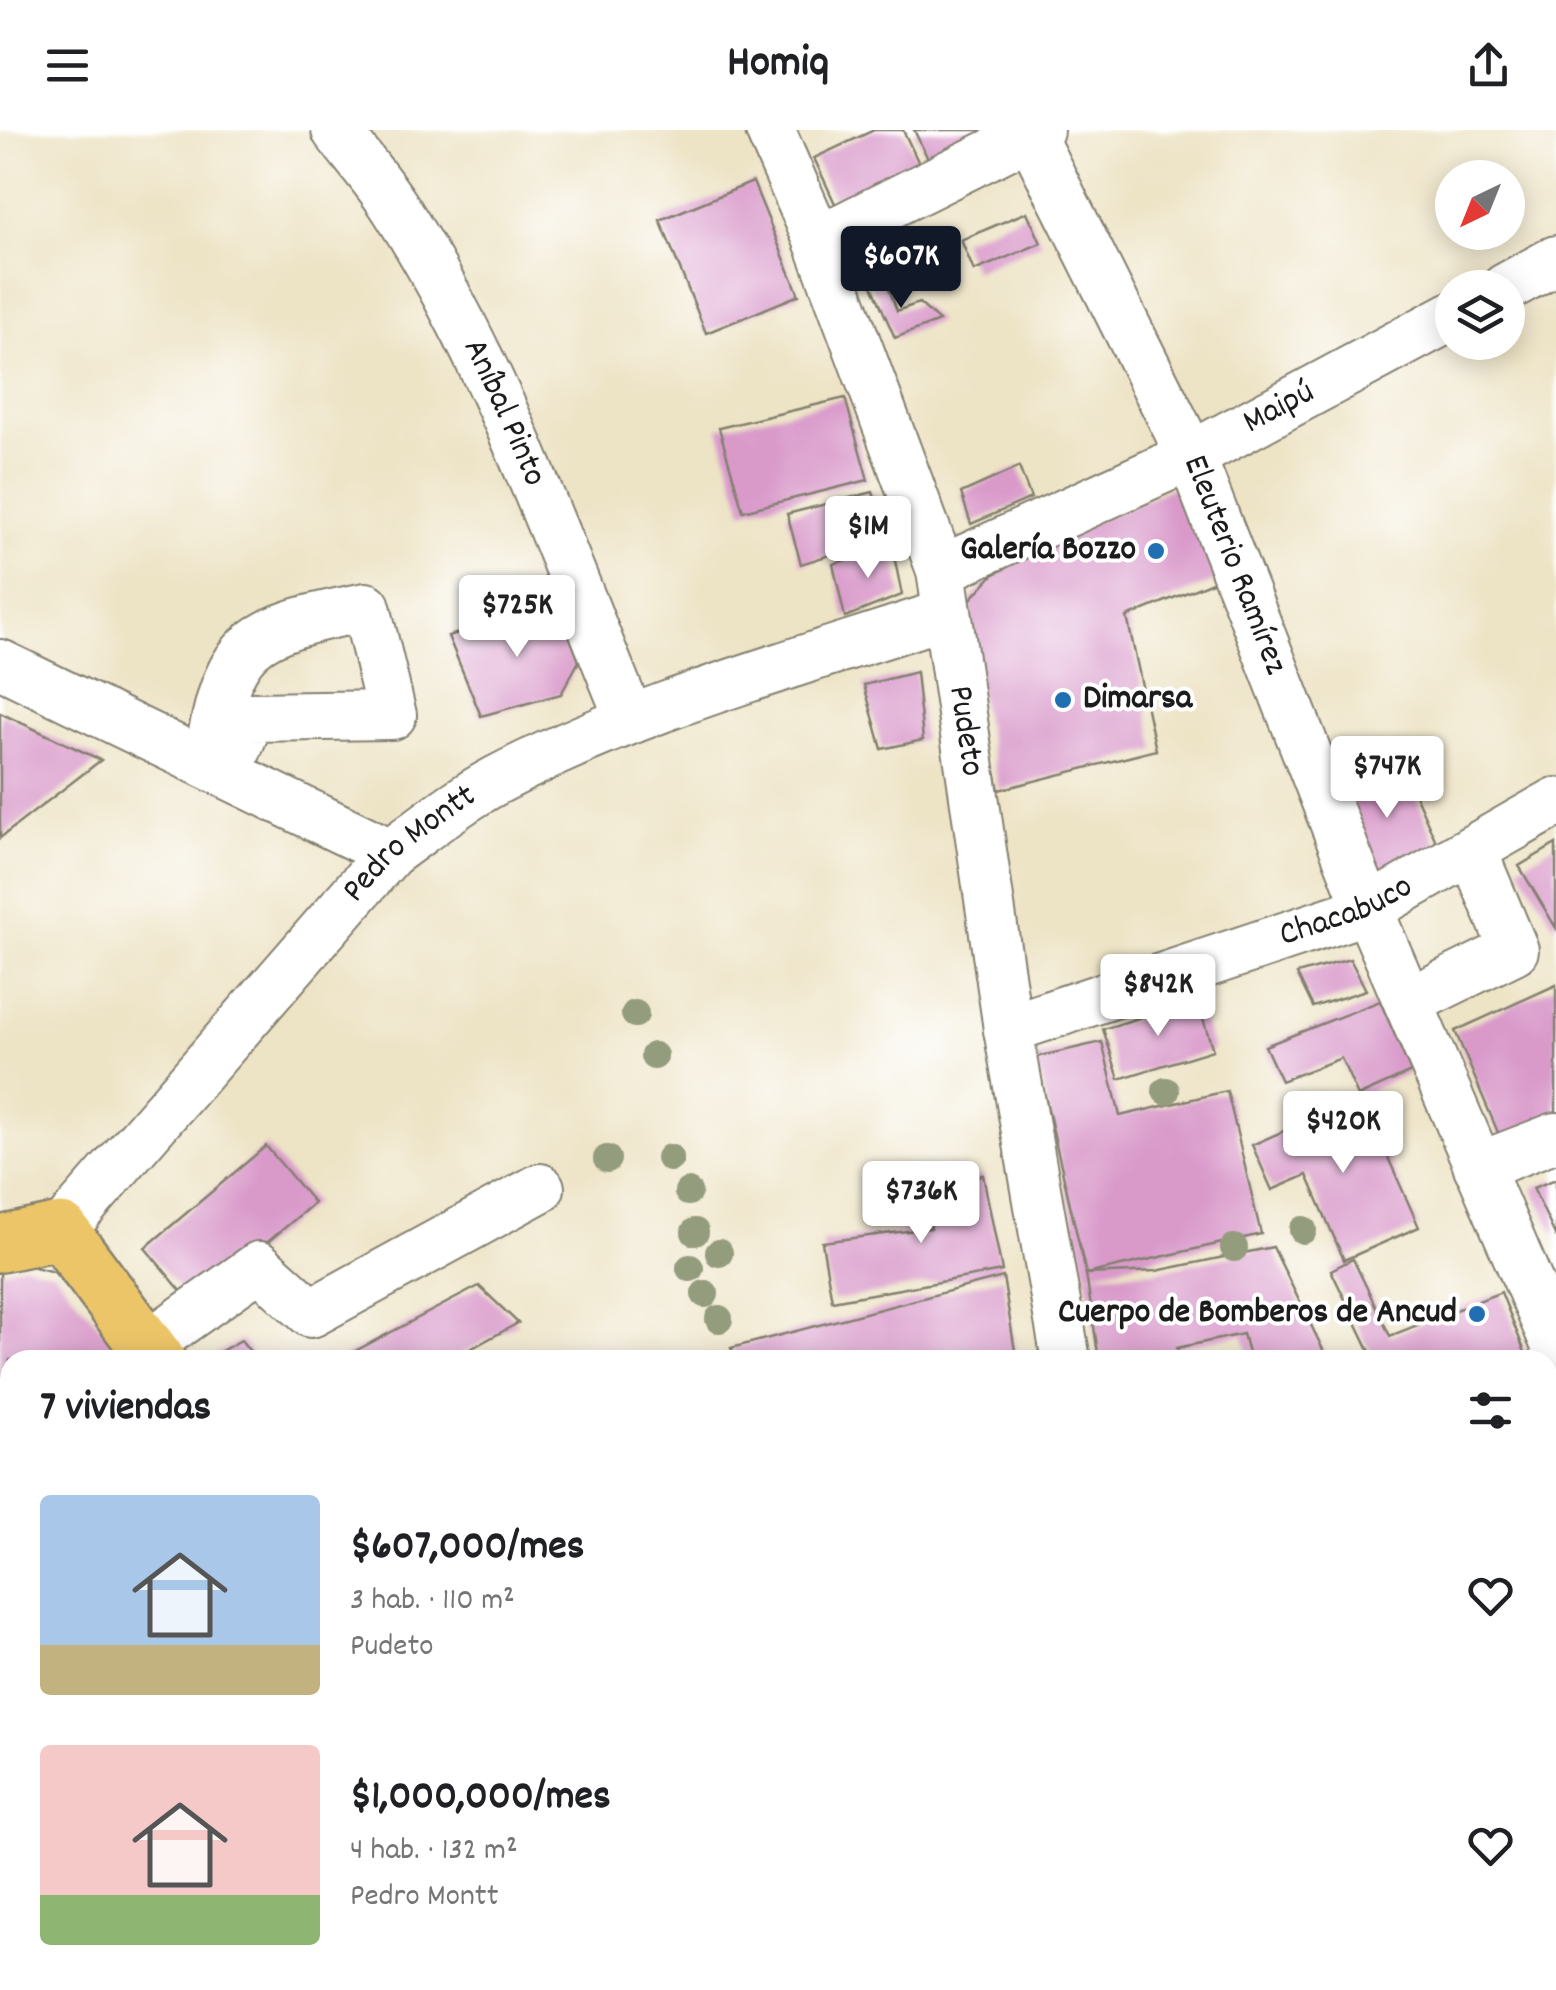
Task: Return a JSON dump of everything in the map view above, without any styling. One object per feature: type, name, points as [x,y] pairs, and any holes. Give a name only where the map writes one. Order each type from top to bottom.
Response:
[{"type":"main road","points":[[0,1244],[61,1231],[149,1350]]},
{"type":"street","name":"Aníbal Pinto","points":[[336,130],[395,207],[457,317],[514,436],[630,720]]},
{"type":"street","name":"Pudeto","points":[[770,130],[818,240],[943,592],[1008,1028],[1064,1350]]},
{"type":"street","points":[[818,240],[1033,131]]},
{"type":"street","name":"Eleuterio Ramírez","points":[[1033,131],[1192,456],[1368,909],[1556,1346]]},
{"type":"street","points":[[1525,277],[1556,260]]},
{"type":"street","name":"Maipú","points":[[943,592],[1435,325]]},
{"type":"street","name":"Pedro Montt","points":[[61,1231],[390,853],[495,781],[630,720],[943,592]]},
{"type":"street","points":[[0,664],[390,853]]},
{"type":"street","name":"Chacabuco","points":[[1008,1028],[1368,909],[1556,802]]},
{"type":"street","points":[[1408,1002],[1514,950],[1472,850]]},
{"type":"street","points":[[1478,1167],[1556,1137]]},
{"type":"street","points":[[155,1350],[259,1266],[311,1312],[540,1188]]},
{"type":"building","points":[[874,130],[903,130],[923,172],[838,210],[814,158]]},
{"type":"building","points":[[914,130],[995,130],[932,167]]},
{"type":"building","points":[[753,182],[799,295],[706,333],[660,220]]},
{"type":"building","points":[[1027,212],[1041,243],[974,271],[961,240]]},
{"type":"building","points":[[884,275],[897,311],[919,303],[939,321],[895,338],[870,281]]},
{"type":"building","points":[[845,398],[868,480],[743,511],[719,428]]},
{"type":"building","points":[[1019,467],[1031,498],[971,524],[961,493]]},
{"type":"building","points":[[1183,483],[1222,578],[1127,617],[1156,750],[999,790],[970,650],[970,600],[993,575],[1090,523]]},
{"type":"building","points":[[873,492],[888,537],[801,564],[787,514]]},
{"type":"building","points":[[892,546],[902,595],[845,617],[833,564]]},
{"type":"building","points":[[558,605],[579,661],[561,694],[481,716],[448,636]]},
{"type":"building","points":[[916,672],[923,740],[882,749],[864,685]]},
{"type":"building","points":[[0,713],[101,760],[0,838]]},
{"type":"building","points":[[1399,759],[1443,857],[1373,880],[1332,789]]},
{"type":"building","points":[[1556,844],[1556,928],[1519,866]]},
{"type":"building","points":[[1350,959],[1366,990],[1313,1007],[1297,974]]},
{"type":"building","points":[[1556,985],[1556,1120],[1502,1142],[1455,1031]]},
{"type":"building","points":[[1197,1000],[1213,1050],[1119,1079],[1103,1029]]},
{"type":"building","points":[[1380,1001],[1411,1072],[1358,1096],[1341,1058],[1281,1081],[1265,1046]]},
{"type":"building","points":[[1102,1042],[1120,1116],[1227,1091],[1261,1234],[1086,1274],[1036,1057]]},
{"type":"building","points":[[1361,1097],[1419,1227],[1344,1260],[1307,1175],[1272,1190],[1252,1145]]},
{"type":"building","points":[[266,1146],[314,1203],[193,1305],[145,1248]]},
{"type":"building","points":[[983,1175],[1002,1271],[832,1301],[822,1242],[931,1228],[923,1185]]},
{"type":"building","points":[[1556,1179],[1556,1237],[1533,1188]]},
{"type":"building","points":[[1273,1247],[1323,1350],[1247,1350],[1243,1334],[1178,1350],[1097,1350],[1086,1274],[1156,1271]]},
{"type":"building","name":"Cuerpo de Bomberos de Ancud","points":[[1353,1259],[1390,1336],[1501,1292],[1524,1350],[1369,1350],[1331,1270]]},
{"type":"building","points":[[23,1264],[54,1272],[120,1350],[0,1350],[0,1271]]},
{"type":"building","points":[[1003,1277],[1015,1350],[732,1350]]},
{"type":"building","points":[[479,1286],[518,1323],[468,1350],[357,1350]]},
{"type":"building","points":[[241,1340],[249,1350],[223,1350]]},
{"type":"place","name":"Galería Bozzo","points":[[1156,551]]},
{"type":"place","name":"Dimarsa","points":[[1063,700]]},
{"type":"place","name":"Cuerpo de Bomberos de Ancud","points":[[1477,1314]]}]
